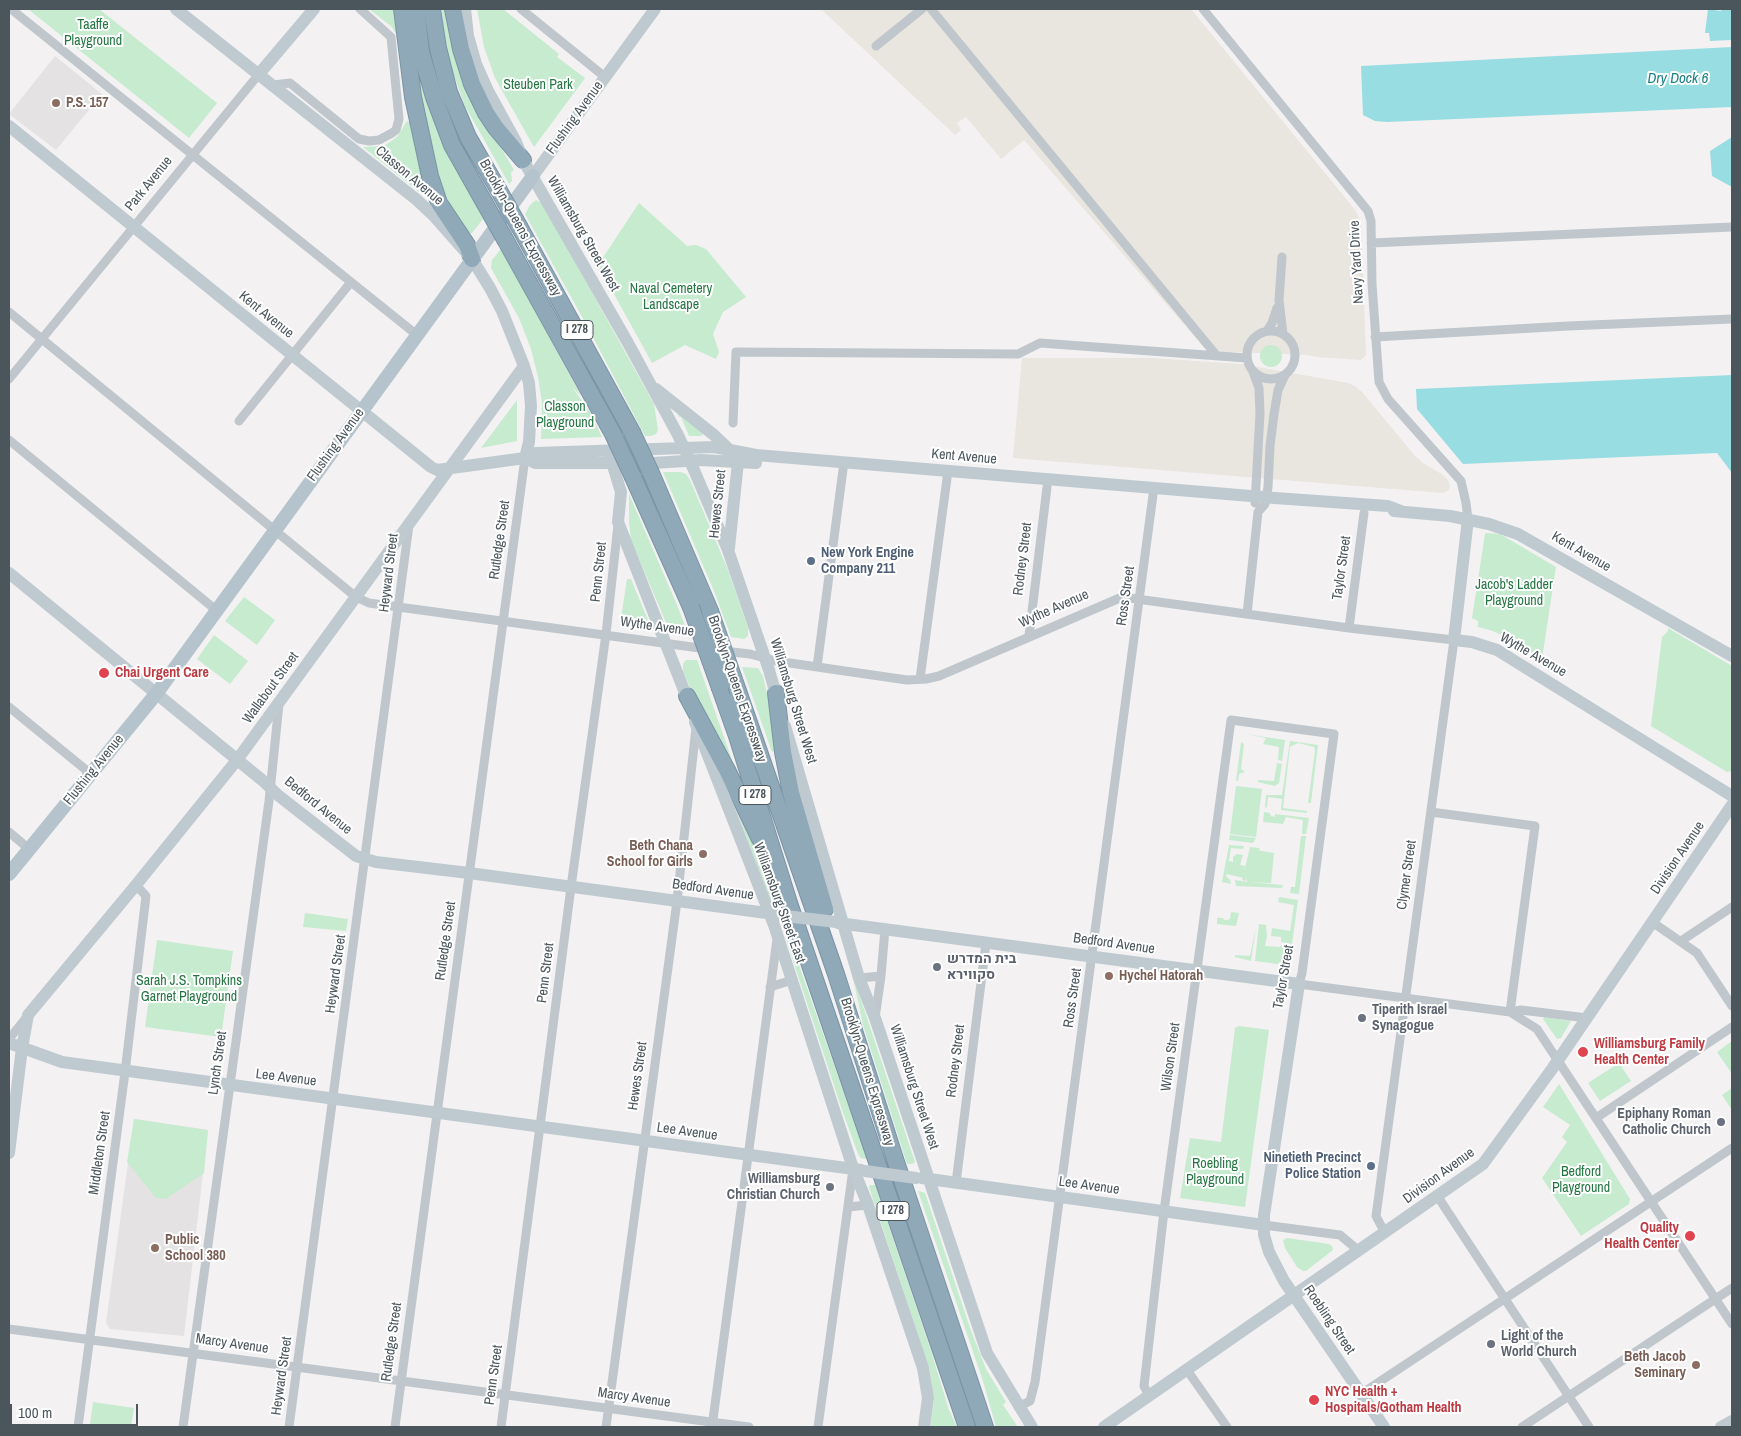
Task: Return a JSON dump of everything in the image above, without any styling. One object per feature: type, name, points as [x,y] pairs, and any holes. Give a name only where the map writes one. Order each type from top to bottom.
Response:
[{"type":"highway","points":[[402,9],[413,97],[430,176],[439,204],[467,245],[472,259]]},
{"type":"highway","name":"Brooklyn-Queens Expressway","points":[[416,9],[421,52],[434,97],[452,144],[613,434],[691,608],[737,736],[789,903],[967,1427]]},
{"type":"highway","name":"Brooklyn-Queens Expressway","points":[[432,9],[438,48],[449,92],[468,137],[632,432],[710,611],[836,974],[896,1162],[985,1427]]},
{"type":"highway","points":[[454,9],[461,49],[472,84],[486,113],[496,128],[523,160]]},
{"type":"highway","points":[[776,693],[783,752],[791,793],[840,960],[836,974]]},
{"type":"highway","points":[[687,696],[748,813],[789,903]]},
{"type":"main road","name":"Classon Avenue","points":[[176,9],[417,200],[472,259],[502,312],[529,383],[532,406],[525,458]]},
{"type":"main road","name":"Park Avenue","points":[[259,74],[314,9]]},
{"type":"main road","name":"Williamsburg Street West","points":[[465,9],[468,36],[476,64],[488,91],[516,142],[523,160],[651,385],[689,461],[728,550],[776,693],[840,923],[875,1018],[922,1178],[987,1353],[1032,1427]]},
{"type":"main road","name":"Flushing Avenue","points":[[9,874],[156,694],[655,9]]},
{"type":"main road","name":"Kent Avenue","points":[[9,126],[361,411],[438,470],[525,458],[535,463],[714,447],[734,456]]},
{"type":"main road","name":"Wallabout Street","points":[[9,1153],[22,1048],[28,1016],[237,760],[524,366]]},
{"type":"main road","points":[[651,385],[714,435],[734,456]]},
{"type":"main road","name":"Kent Avenue","points":[[611,457],[689,461],[734,456],[1261,500],[1364,513],[1401,511],[1468,516],[1504,528],[1526,538],[1732,656]]},
{"type":"main road","name":"Hewes Street","points":[[728,550],[734,456]]},
{"type":"main road","name":"Williamsburg Street East","points":[[611,457],[621,492],[618,522],[687,696],[696,728],[773,914],[777,937],[859,1170],[868,1205],[923,1368],[928,1398],[924,1427]]},
{"type":"main road","name":"Kent Avenue","points":[[948,475],[1047,487],[1153,495],[1388,506],[1401,511]]},
{"type":"main road","name":"Clymer Street","points":[[1454,640],[1468,516]]},
{"type":"main road","name":"Bedford Avenue","points":[[9,573],[270,786],[279,796],[356,856],[365,859],[376,862],[1298,984]]},
{"type":"main road","name":"Wythe Avenue","points":[[1454,640],[1472,642],[1496,650],[1732,796]]},
{"type":"main road","name":"Division Avenue","points":[[1104,1427],[1438,1197],[1485,1162],[1558,1061],[1732,804]]},
{"type":"main road","name":"Taylor Street","points":[[1264,1225],[1298,984]]},
{"type":"main road","name":"Lee Avenue","points":[[9,1043],[62,1062],[125,1072],[1264,1225]]},
{"type":"main road","name":"Roebling Street","points":[[1264,1225],[1264,1235],[1276,1268],[1384,1427]]},
{"type":"street","points":[[11,9],[417,335]]},
{"type":"street","points":[[273,85],[290,83],[360,139],[369,141],[379,140],[392,134],[398,125],[399,119],[392,37],[360,9]]},
{"type":"street","points":[[521,9],[605,77]]},
{"type":"street","points":[[876,46],[922,9]]},
{"type":"street","points":[[931,9],[1218,356]]},
{"type":"street","name":"Navy Yard Drive","points":[[1202,9],[1364,205],[1371,221],[1375,337],[1379,382],[1382,391],[1461,481],[1468,516]]},
{"type":"street","name":"Park Avenue","points":[[9,379],[259,74]]},
{"type":"street","points":[[1372,243],[1732,227]]},
{"type":"street","points":[[1282,257],[1279,300],[1283,334]]},
{"type":"street","points":[[239,421],[351,282]]},
{"type":"street","points":[[1267,331],[1279,300]]},
{"type":"street","points":[[9,312],[356,597]]},
{"type":"street","points":[[1375,337],[1568,326],[1732,320]]},
{"type":"street","points":[[1247,614],[1258,512],[1268,479],[1270,446],[1278,390],[1285,375],[1294,364],[1295,355],[1292,343],[1283,334],[1267,331],[1253,340],[1249,347],[1247,358],[1258,388],[1259,450],[1257,478],[1261,500]]},
{"type":"street","points":[[733,423],[736,352],[1018,354],[1040,342],[1247,358]]},
{"type":"street","points":[[1253,372],[1268,379],[1285,375]]},
{"type":"street","points":[[9,440],[216,610]]},
{"type":"street","name":"Rutledge Street","points":[[395,1427],[525,458]]},
{"type":"street","points":[[817,667],[843,466]]},
{"type":"street","points":[[920,679],[948,475]]},
{"type":"street","name":"Rodney Street","points":[[1029,636],[1047,487]]},
{"type":"street","name":"Ross Street","points":[[1018,1406],[1030,1401],[1035,1382],[1153,495]]},
{"type":"street","name":"Taylor Street","points":[[1349,628],[1364,513]]},
{"type":"street","name":"Penn Street","points":[[501,1427],[606,634],[618,522]]},
{"type":"street","name":"Heyward Street","points":[[289,1427],[409,524]]},
{"type":"street","name":"Wythe Avenue","points":[[356,597],[368,603],[750,654],[776,661],[907,680],[939,676],[1122,597],[1349,628],[1454,640]]},
{"type":"street","name":"Clymer Street","points":[[1385,1233],[1376,1216],[1454,640]]},
{"type":"street","name":"Lynch Street","points":[[183,1427],[270,786],[278,703]]},
{"type":"street","points":[[9,706],[91,774]]},
{"type":"street","name":"Wilson Street","points":[[1149,1396],[1144,1386],[1164,1211],[1231,720],[1334,734]]},
{"type":"street","name":"Hewes Street","points":[[606,1427],[677,901],[696,728]]},
{"type":"street","name":"Taylor Street","points":[[1298,984],[1302,973],[1334,734]]},
{"type":"street","points":[[1431,812],[1535,826],[1510,1012]]},
{"type":"street","points":[[9,832],[30,849]]},
{"type":"street","name":"Middleton Street","points":[[78,1427],[125,1072],[146,896],[136,885]]},
{"type":"street","points":[[1681,941],[1732,906]]},
{"type":"street","points":[[1652,922],[1697,953],[1732,1006]]},
{"type":"street","points":[[875,1018],[885,929]]},
{"type":"street","points":[[713,1425],[777,937]]},
{"type":"street","name":"Rodney Street","points":[[956,1183],[986,942]]},
{"type":"street","points":[[859,978],[881,976]]},
{"type":"street","points":[[770,987],[792,980]]},
{"type":"street","name":"Bedford Avenue","points":[[1298,984],[1510,1012],[1521,1010],[1586,1018]]},
{"type":"street","name":"Bedford Avenue","points":[[1510,1012],[1536,1029],[1732,1324]]},
{"type":"street","name":"Wallabout Street","points":[[9,1039],[28,1016]]},
{"type":"street","points":[[1596,1118],[1732,1027]]},
{"type":"street","points":[[1361,1394],[1732,1148]]},
{"type":"street","points":[[818,1427],[848,1207],[859,1170]]},
{"type":"street","points":[[1438,1197],[1589,1427]]},
{"type":"street","points":[[848,1207],[868,1205]]},
{"type":"street","name":"Lee Avenue","points":[[1264,1225],[1340,1235],[1359,1251]]},
{"type":"street","points":[[1522,1427],[1732,1288]]},
{"type":"street","name":"Marcy Avenue","points":[[9,1329],[609,1409],[713,1425],[749,1427]]},
{"type":"street","points":[[1187,1370],[1227,1427]]},
{"type":"shaded area","points":[[821,9],[1191,9],[1356,211],[1361,225],[1366,355],[1361,360],[1308,355],[1207,351],[1024,140],[1001,159],[966,117],[957,123],[961,130],[955,135]]},
{"type":"shaded area","name":"P.S. 157","points":[[55,56],[102,94],[56,150],[9,114]]},
{"type":"shaded area","points":[[1022,358],[1151,358],[1241,364],[1348,383],[1362,392],[1415,456],[1448,480],[1449,490],[1443,493],[1013,458]]},
{"type":"shaded area","name":"Public School 380","points":[[134,1119],[208,1130],[184,1336],[110,1329],[106,1323]]},
{"type":"green space","name":"Taaffe Playground","points":[[28,9],[99,9],[217,103],[189,138]]},
{"type":"green space","points":[[369,9],[396,9],[399,47],[397,36],[392,27]]},
{"type":"green space","points":[[442,9],[448,9],[485,120],[514,170],[511,172],[512,181],[509,184],[465,106],[453,73],[444,38]]},
{"type":"green space","name":"Steuben Park","points":[[477,9],[503,9],[559,54],[557,57],[585,78],[534,147],[495,78],[484,47]]},
{"type":"green space","points":[[417,72],[441,140],[483,219],[472,233],[468,233],[447,210],[436,184]]},
{"type":"green space","points":[[407,121],[412,123],[428,195],[424,196],[363,147],[384,146],[397,137]]},
{"type":"green space","points":[[536,200],[542,203],[654,404],[658,430],[656,434],[645,436],[525,214],[530,205]]},
{"type":"green space","name":"Naval Cemetery Landscape","points":[[639,203],[687,246],[696,245],[706,249],[746,297],[723,312],[713,334],[719,352],[716,359],[685,345],[652,363],[598,265]]},
{"type":"green space","name":"Classon Playground","points":[[501,249],[581,396],[572,387],[590,412],[602,437],[541,439],[542,403],[531,349],[519,318],[491,268],[492,260]]},
{"type":"green space","points":[[1271,345],[1281,352],[1282,356],[1275,366],[1271,367],[1261,360],[1260,356],[1267,346]]},
{"type":"green space","points":[[517,400],[517,441],[481,448]]},
{"type":"green space","points":[[675,409],[704,433],[701,436],[689,436],[681,417],[679,417]]},
{"type":"green space","points":[[663,472],[681,472],[686,474],[690,480],[728,570],[748,628],[748,636],[744,639],[731,637],[714,591]]},
{"type":"green space","points":[[629,494],[687,631],[675,630],[667,625],[631,540]]},
{"type":"green space","name":"Jacob's Ladder Playground","points":[[1486,533],[1500,534],[1556,567],[1542,659],[1507,637],[1478,627],[1478,621],[1472,618]]},
{"type":"green space","points":[[627,579],[631,579],[650,625],[647,628],[624,625],[621,618]]},
{"type":"green space","points":[[244,597],[275,620],[257,645],[225,621]]},
{"type":"green space","points":[[1668,628],[1732,666],[1732,771],[1727,772],[1651,726],[1662,637],[1668,631]]},
{"type":"green space","points":[[214,635],[248,661],[230,684],[197,659]]},
{"type":"green space","points":[[686,660],[697,660],[733,763],[732,765],[700,711],[683,671],[683,664]]},
{"type":"green space","points":[[742,667],[758,668],[763,676],[769,702],[775,751],[772,752]]},
{"type":"green space","points":[[1245,734],[1285,740],[1282,761],[1278,760],[1279,747],[1263,744],[1266,738]]},
{"type":"green space","points":[[1290,741],[1318,745],[1311,803],[1308,803],[1314,747],[1298,743],[1290,747],[1283,808],[1307,811],[1307,813],[1281,810],[1282,799],[1268,797],[1267,807],[1265,808],[1266,795],[1282,795]]},
{"type":"green space","points":[[1241,742],[1244,744],[1241,769],[1245,772],[1239,774],[1238,781],[1236,781]]},
{"type":"green space","points":[[1277,763],[1282,764],[1279,783],[1275,786],[1258,782],[1258,780],[1274,781]]},
{"type":"green space","points":[[727,786],[740,810],[758,853],[774,900],[770,899]]},
{"type":"green space","points":[[1236,786],[1262,789],[1256,837],[1230,834]]},
{"type":"green space","points":[[1264,812],[1270,813],[1271,816],[1275,817],[1275,814],[1309,818],[1306,834],[1302,834],[1303,820],[1286,817],[1283,824],[1263,822]]},
{"type":"green space","points":[[1230,835],[1256,838],[1253,843],[1229,840]]},
{"type":"green space","points":[[1301,836],[1306,836],[1299,894],[1290,893],[1291,887],[1295,887]]},
{"type":"green space","points":[[1229,845],[1244,846],[1243,849],[1231,848],[1227,872],[1229,861],[1233,862],[1233,857],[1237,854],[1243,855],[1240,865],[1245,866],[1244,872],[1250,847],[1259,848],[1260,850],[1256,850],[1274,853],[1271,883],[1248,882],[1283,885],[1282,888],[1236,886],[1235,880],[1247,882],[1247,877],[1246,881],[1242,880],[1243,878],[1227,874],[1226,876],[1231,884],[1222,882]]},
{"type":"green space","points":[[1279,897],[1298,900],[1292,944],[1281,942],[1281,937],[1271,936],[1272,928],[1290,931],[1294,905],[1278,902]]},
{"type":"green space","points":[[1231,912],[1239,913],[1236,926],[1217,924],[1217,918],[1230,919]]},
{"type":"green space","points":[[305,913],[348,919],[346,931],[303,927]]},
{"type":"green space","points":[[1259,924],[1266,925],[1267,936],[1265,946],[1280,947],[1281,945],[1290,947],[1289,957],[1285,957],[1278,964],[1255,961]]},
{"type":"green space","points":[[1256,927],[1251,961],[1235,957],[1235,955],[1250,956]]},
{"type":"green space","points":[[783,930],[787,931],[867,1159],[861,1158],[858,1154]]},
{"type":"green space","name":"Sarah J.S. Tompkins Garnet Playground","points":[[157,940],[233,951],[221,1037],[145,1027]]},
{"type":"green space","points":[[852,973],[915,1162],[912,1164],[907,1164],[863,1025]]},
{"type":"green space","points":[[1544,1017],[1571,1021],[1561,1038],[1557,1039],[1543,1019]]},
{"type":"green space","name":"Roebling Playground","points":[[1239,1026],[1269,1030],[1245,1207],[1180,1198],[1190,1138],[1221,1142],[1235,1028]]},
{"type":"green space","points":[[1732,1041],[1732,1074],[1717,1052]]},
{"type":"green space","points":[[1619,1063],[1631,1081],[1600,1101],[1588,1083]]},
{"type":"green space","name":"Bedford Playground","points":[[1559,1084],[1630,1199],[1629,1204],[1581,1236],[1542,1178],[1567,1142],[1562,1137],[1570,1125],[1543,1107]]},
{"type":"green space","points":[[1732,1088],[1732,1110],[1722,1095]]},
{"type":"green space","points":[[134,1119],[208,1130],[204,1173],[166,1199],[156,1198],[127,1162]]},
{"type":"green space","points":[[870,1185],[875,1185],[949,1410],[957,1427],[930,1427],[934,1401],[930,1371],[869,1187]]},
{"type":"green space","points":[[918,1191],[925,1193],[970,1328],[986,1369],[1006,1402],[1003,1405],[1017,1427],[996,1427],[983,1381]]},
{"type":"green space","points":[[1287,1238],[1329,1244],[1333,1250],[1306,1271],[1303,1271],[1297,1267],[1285,1248],[1283,1240]]},
{"type":"green space","points":[[93,1402],[134,1408],[131,1427],[90,1424]]},
{"type":"water","points":[[1708,9],[1721,11],[1722,9],[1732,9],[1732,40],[1710,41],[1709,33],[1705,33]]},
{"type":"water","name":"Dry Dock 6","points":[[1732,47],[1732,107],[1387,122],[1375,121],[1363,115],[1361,66]]},
{"type":"water","points":[[1732,137],[1732,187],[1712,176],[1710,151]]},
{"type":"water","points":[[1732,375],[1732,473],[1717,453],[1463,464],[1417,409],[1416,389]]},
{"type":"place","name":"P.S. 157","points":[[56,103]]},
{"type":"place","name":"New York Engine Company 211","points":[[811,561]]},
{"type":"place","name":"Chai Urgent Care","points":[[104,673]]},
{"type":"place","name":"Beth Chana School for Girls","points":[[703,854]]},
{"type":"place","name":"בית המדרש סקווירא","points":[[937,967]]},
{"type":"place","name":"Hychel Hatorah","points":[[1109,976]]},
{"type":"place","name":"Tiperith Israel Synagogue","points":[[1362,1018]]},
{"type":"place","name":"Williamsburg Family Health Center","points":[[1583,1052]]},
{"type":"place","name":"Epiphany Roman Catholic Church","points":[[1721,1122]]},
{"type":"place","name":"Ninetieth Precinct Police Station","points":[[1371,1166]]},
{"type":"place","name":"Williamsburg Christian Church","points":[[830,1187]]},
{"type":"place","name":"Quality Health Center","points":[[1690,1236]]},
{"type":"place","name":"Public School 380","points":[[155,1248]]},
{"type":"place","name":"Light of the World Church","points":[[1491,1344]]},
{"type":"place","name":"Beth Jacob Seminary","points":[[1696,1365]]},
{"type":"place","name":"NYC Health + Hospitals/Gotham Health","points":[[1314,1400]]}]
